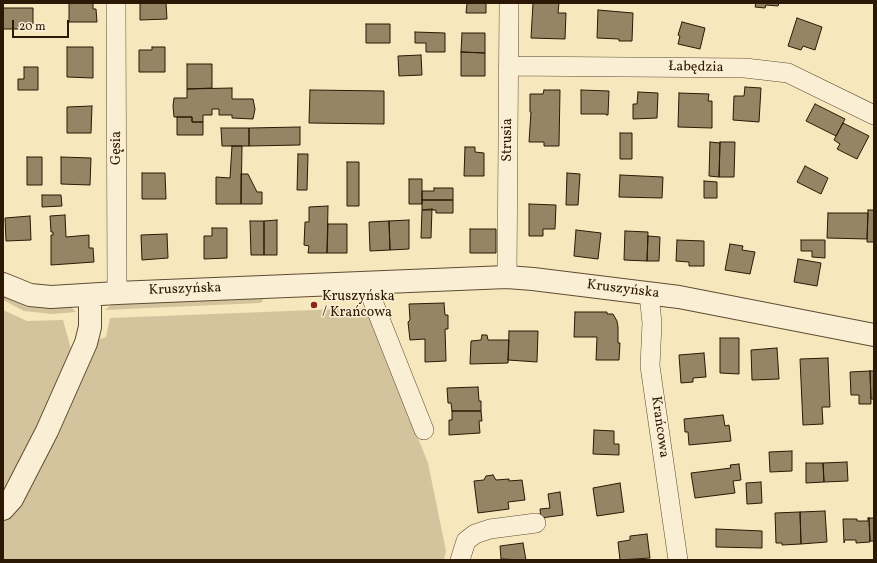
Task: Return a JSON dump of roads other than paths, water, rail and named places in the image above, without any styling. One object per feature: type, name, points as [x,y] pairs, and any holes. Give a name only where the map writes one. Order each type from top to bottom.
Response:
[{"type":"street","name":"Gęsia","points":[[116,3],[117,293]]},
{"type":"street","name":"Strusia","points":[[507,277],[509,3]]},
{"type":"street","name":"Łabędzia","points":[[508,66],[745,68],[788,73],[874,114]]},
{"type":"street","name":"Kruszyńska","points":[[3,284],[30,295],[51,297],[507,277],[679,297],[874,335]]},
{"type":"street","points":[[369,282],[370,294],[424,430]]},
{"type":"street","name":"Krańcowa","points":[[649,294],[652,323],[650,366],[678,560]]},
{"type":"street","points":[[3,510],[12,499],[47,431],[86,343],[90,327],[90,295]]},
{"type":"street","points":[[460,560],[466,541],[475,534],[490,529],[536,523]]},
{"type":"place","name":"Kruszyńska / Krańcowa","points":[[314,305]]}]
